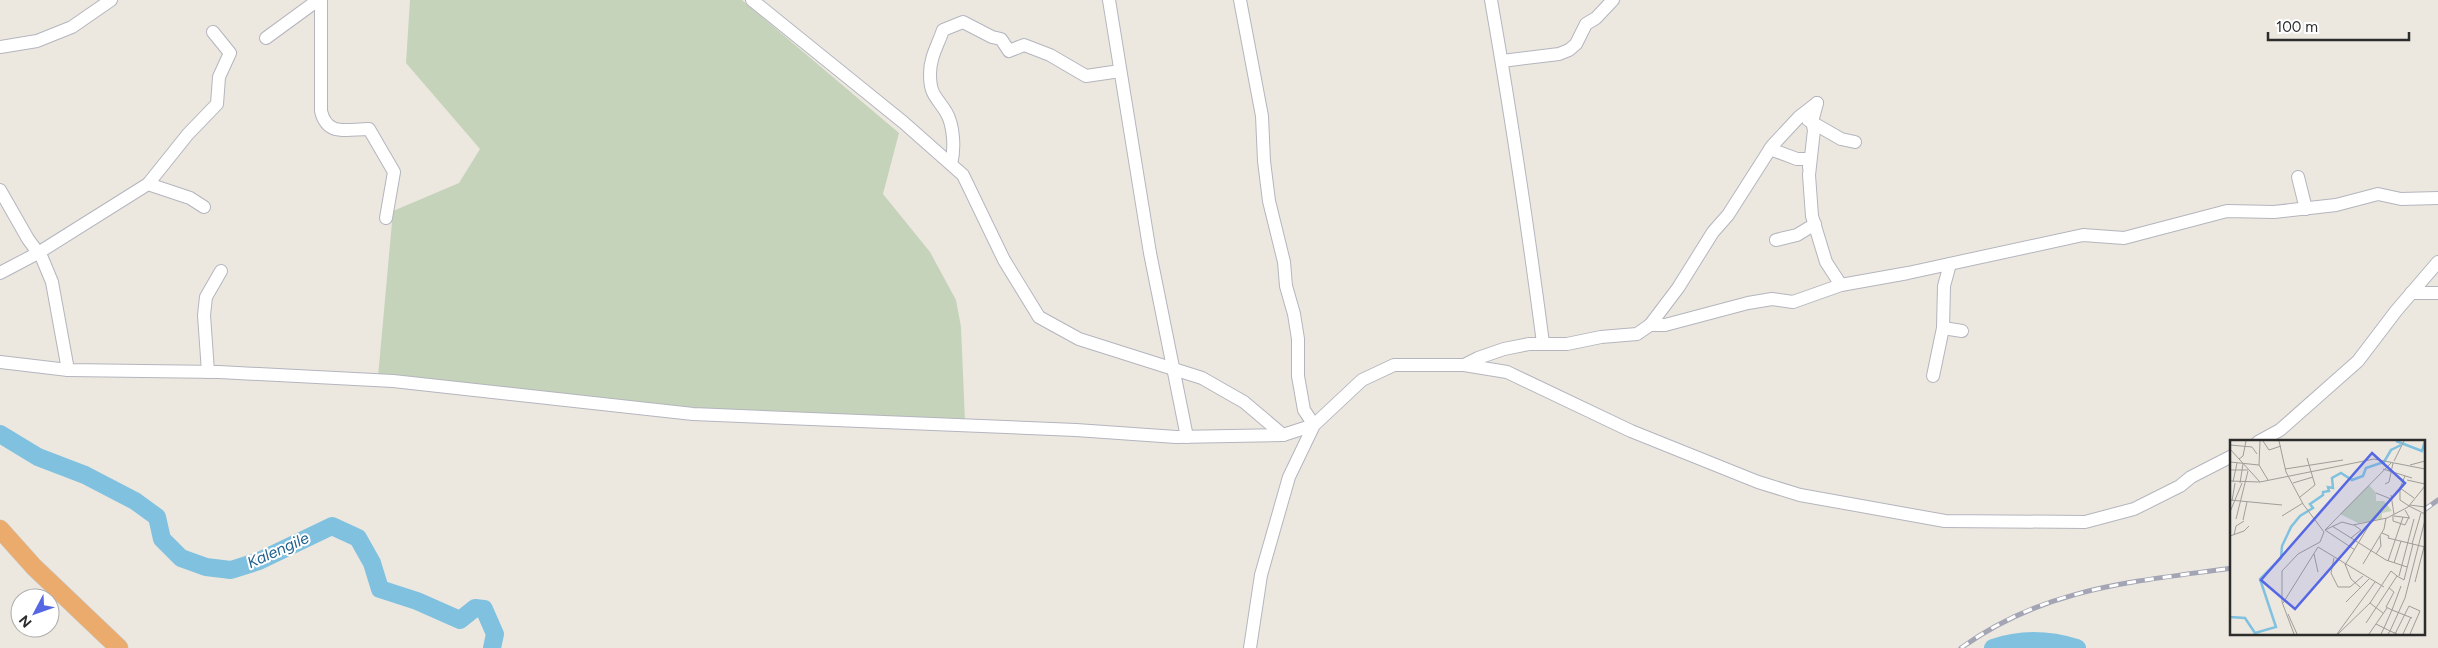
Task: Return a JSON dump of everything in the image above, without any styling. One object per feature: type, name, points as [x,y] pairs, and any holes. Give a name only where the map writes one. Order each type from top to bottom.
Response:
[{"type":"highway","points":[[0,529],[34,566],[119,648]]},
{"type":"street","points":[[0,47],[37,41],[72,27],[111,0]]},
{"type":"street","points":[[266,38],[320,0]]},
{"type":"street","points":[[320,0],[321,111],[323,120],[327,127],[334,130],[369,129],[394,172],[386,218]]},
{"type":"street","points":[[752,0],[963,175],[1004,260],[1039,317],[1079,339],[1173,367],[1202,378],[1244,402],[1283,435]]},
{"type":"street","points":[[1109,0],[1150,253],[1187,436]]},
{"type":"street","points":[[1240,0],[1262,116],[1264,161],[1269,200],[1284,262],[1286,286],[1294,314],[1298,339],[1298,376],[1304,410],[1314,424]]},
{"type":"street","points":[[1492,0],[1543,343]]},
{"type":"street","points":[[1502,62],[1559,54],[1574,48],[1586,24],[1596,18],[1614,0]]},
{"type":"street","points":[[951,164],[953,157],[952,128],[946,112],[935,100],[930,75],[931,59],[944,30],[963,22],[992,37],[1001,39],[1009,51],[1024,45],[1050,55],[1086,76],[1120,71]]},
{"type":"street","points":[[0,273],[38,253],[148,184],[188,134],[218,104],[219,77],[230,53],[213,32]]},
{"type":"street","points":[[1464,366],[1478,358],[1504,349],[1543,343],[1567,344],[1601,337],[1637,334],[1650,325],[1678,288],[1712,232],[1728,215],[1770,149],[1799,117],[1817,103],[1812,122],[1814,130],[1808,175]]},
{"type":"street","points":[[1799,117],[1812,122],[1841,139],[1855,142]]},
{"type":"street","points":[[1770,149],[1797,158],[1810,159],[1808,175],[1812,216],[1826,262],[1841,285]]},
{"type":"street","points":[[2298,177],[2306,209]]},
{"type":"street","points":[[148,184],[190,198],[204,207]]},
{"type":"street","points":[[1,194],[38,253],[52,282],[68,370]]},
{"type":"street","points":[[1650,325],[1665,325],[1748,303],[1772,299],[1793,302],[1841,285],[2083,235],[2124,238],[2227,211],[2274,212],[2306,209],[2336,205],[2378,194],[2401,199],[2438,198]]},
{"type":"street","points":[[1776,240],[1797,235],[1815,224]]},
{"type":"street","points":[[2262,440],[2280,430],[2358,361],[2411,293],[2438,262]]},
{"type":"street","points":[[1932,376],[1943,328],[1944,286],[1950,264]]},
{"type":"street","points":[[208,372],[204,315],[206,297],[220,272]]},
{"type":"street","points":[[2411,293],[2438,293]]},
{"type":"street","points":[[1943,328],[1962,331]]},
{"type":"street","points":[[0,362],[68,370],[208,372],[394,381],[693,414],[1187,436],[1283,435],[1314,424]]},
{"type":"street","points":[[1250,648],[1261,575],[1289,477],[1314,424],[1362,380],[1394,366],[1464,366],[1507,372],[1631,431],[1782,490],[1845,504],[1946,520],[2085,522],[2134,509],[2180,486],[2191,477],[2230,457]]},
{"type":"green space","points":[[410,0],[742,0],[899,133],[883,194],[930,252],[956,300],[961,327],[965,421],[692,409],[378,377],[393,211],[459,183],[480,149],[406,63]]},
{"type":"waterway","name":"Kalengile","points":[[0,434],[38,457],[85,475],[135,501],[157,517],[162,539],[181,558],[206,567],[231,570],[259,561],[332,526],[358,538],[372,563],[380,589],[417,601],[460,620],[475,608],[484,609],[495,634],[492,648]]},
{"type":"waterway","name":"Kalengile","points":[[1993,648],[2024,641],[2045,641],[2077,648]]},
{"type":"railway","points":[[2426,509],[2438,500]]},
{"type":"railway","points":[[1961,648],[1993,628],[2025,612],[2091,590],[2125,583],[2230,568]]}]
